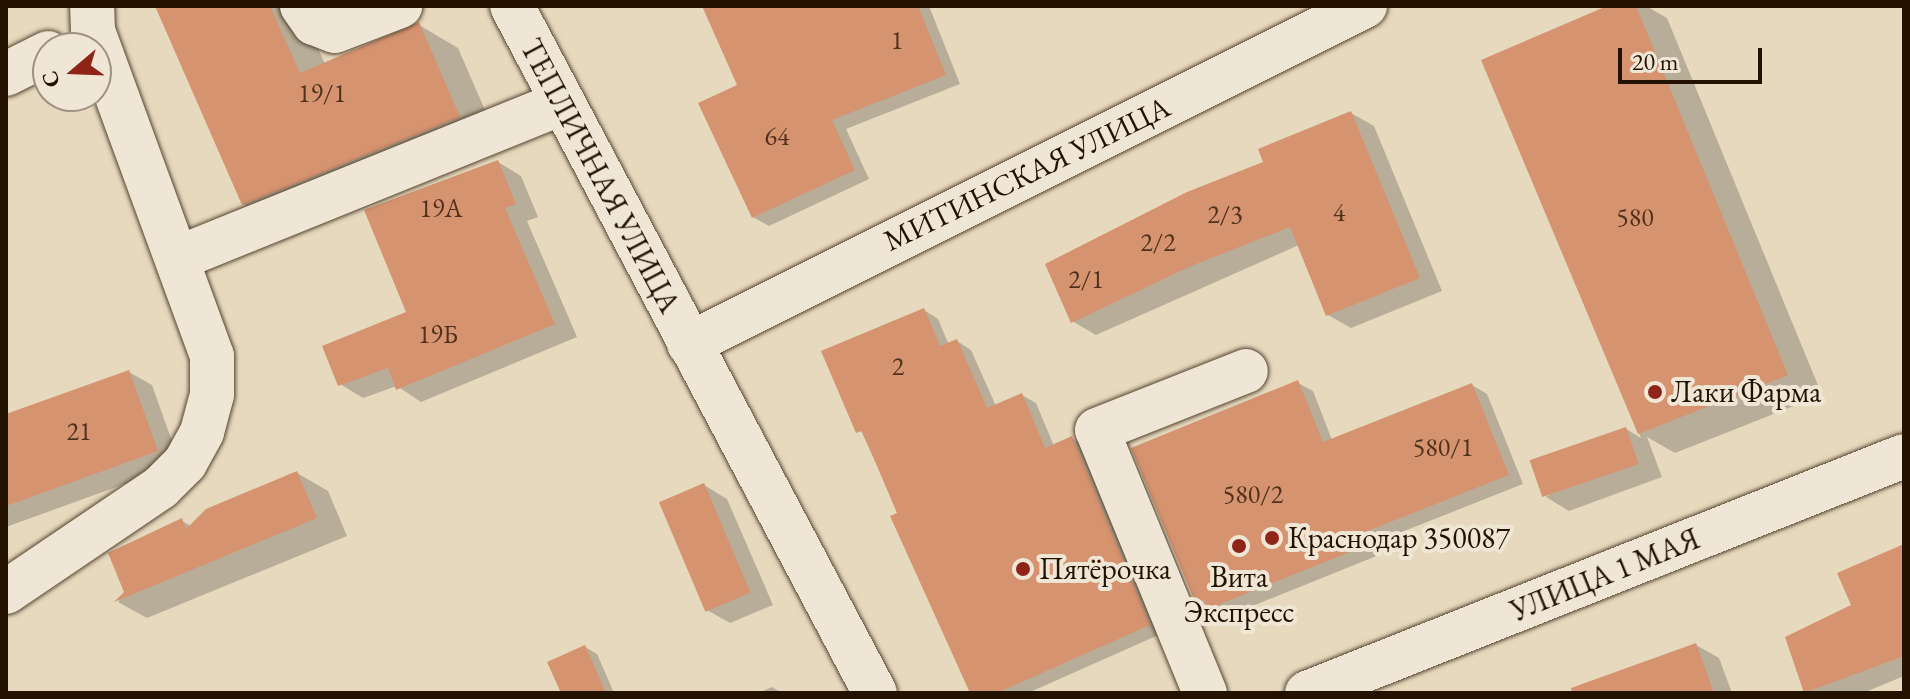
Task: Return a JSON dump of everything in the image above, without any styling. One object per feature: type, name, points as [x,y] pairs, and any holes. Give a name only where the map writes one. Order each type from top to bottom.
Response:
[{"type":"street","points":[[302,6],[314,23],[335,31],[400,6]]},
{"type":"street","name":"ТЕПЛИЧНАЯ УЛИЦА","points":[[512,6],[875,693]]},
{"type":"street","name":"МИТИНСКАЯ УЛИЦА","points":[[699,363],[1365,6]]},
{"type":"street","points":[[6,592],[161,487],[185,463],[202,432],[212,394],[212,356],[178,258],[81,28]]},
{"type":"street","points":[[6,74],[32,61]]},
{"type":"street","points":[[178,258],[561,103]]},
{"type":"street","points":[[1205,693],[1097,430],[1246,371]]},
{"type":"street","name":"УЛИЦА 1 МАЯ","points":[[1307,693],[1904,456]]},
{"type":"building","points":[[155,6],[270,6],[300,73],[419,22],[460,117],[242,205]]},
{"type":"building","points":[[702,6],[918,6],[946,75],[832,120],[855,170],[752,218],[698,103],[737,85]]},
{"type":"building","points":[[1607,6],[1636,6],[1788,375],[1638,434],[1481,60]]},
{"type":"building","points":[[1351,111],[1420,278],[1326,316],[1290,227],[1191,266],[1071,323],[1045,264],[1187,192],[1263,162],[1258,149]]},
{"type":"building","points":[[498,160],[516,204],[505,208],[555,324],[396,390],[388,368],[338,386],[322,346],[406,312],[364,210]]},
{"type":"building","name":"Пятёрочка","points":[[924,308],[940,346],[957,339],[987,408],[1022,393],[1045,448],[1072,436],[1150,625],[997,693],[970,693],[890,516],[897,513],[862,431],[856,433],[821,351]]},
{"type":"building","points":[[129,370],[158,451],[6,506],[6,414]]},
{"type":"building","points":[[1298,380],[1323,442],[1472,383],[1509,475],[1360,534],[1365,546],[1208,609],[1205,600],[1196,604],[1131,448]]},
{"type":"building","points":[[1626,427],[1639,464],[1542,497],[1530,460]]},
{"type":"building","points":[[297,471],[317,518],[114,602],[124,592],[108,553],[182,518],[186,529],[206,509]]},
{"type":"building","points":[[704,483],[750,593],[705,612],[659,502]]},
{"type":"building","points":[[1904,544],[1904,656],[1804,693],[1785,637],[1851,605],[1837,573]]},
{"type":"building","points":[[1696,643],[1714,693],[1572,693],[1571,688]]},
{"type":"building","points":[[585,645],[606,693],[561,693],[547,662]]},
{"type":"place","name":"Лаки Фарма","points":[[1655,392]]},
{"type":"place","name":"Краснодар 350087","points":[[1272,538]]},
{"type":"place","name":"Вита Экспресс","points":[[1239,546]]},
{"type":"place","name":"Пятёрочка","points":[[1023,569]]}]
